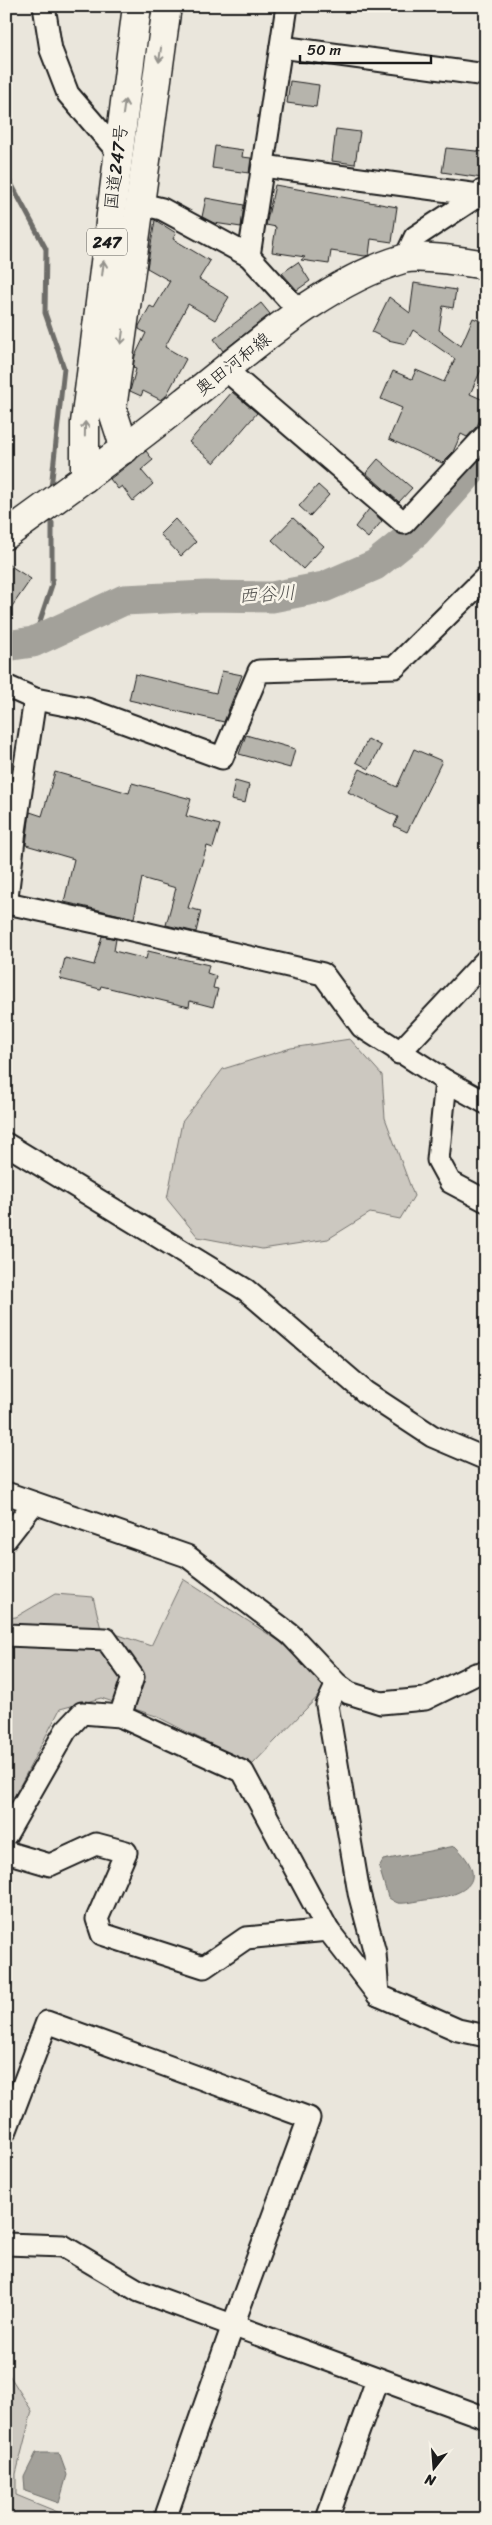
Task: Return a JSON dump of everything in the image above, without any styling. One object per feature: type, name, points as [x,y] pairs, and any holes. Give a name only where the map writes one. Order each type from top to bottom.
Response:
[{"type":"main road","name":"国道247号","points":[[85,478],[85,423],[137,6]]},
{"type":"main road","name":"国道247号","points":[[125,449],[112,409],[167,6]]},
{"type":"main road","name":"奥田河和線","points":[[6,536],[125,449],[300,312],[360,275],[405,258],[455,260],[486,265]]},
{"type":"street","points":[[44,6],[51,50],[68,94],[118,152]]},
{"type":"street","points":[[249,256],[287,6]]},
{"type":"street","points":[[281,47],[486,75]]},
{"type":"street","points":[[263,166],[482,190]]},
{"type":"street","points":[[405,258],[415,237],[482,190]]},
{"type":"street","points":[[140,204],[162,209],[249,256],[300,312]]},
{"type":"street","points":[[226,370],[404,523],[486,434]]},
{"type":"street","points":[[6,686],[35,699],[86,709],[222,758],[259,671],[396,668],[483,584]]},
{"type":"street","points":[[35,699],[14,831],[7,904],[323,974],[362,1027],[399,1053],[486,1103]]},
{"type":"street","points":[[399,1053],[486,960]]},
{"type":"street","points":[[446,1081],[438,1160],[450,1182],[486,1201]]},
{"type":"street","points":[[6,1144],[246,1290],[365,1392],[432,1436],[486,1460]]},
{"type":"street","points":[[6,1493],[187,1556],[291,1635],[337,1684],[349,1693],[381,1703],[426,1699],[476,1674],[486,1672]]},
{"type":"street","points":[[6,1539],[34,1503]]},
{"type":"street","points":[[6,1635],[106,1640],[133,1677],[120,1716]]},
{"type":"street","points":[[337,1684],[328,1705],[359,1893],[375,1953],[378,1995]]},
{"type":"street","points":[[6,1835],[66,1730],[82,1713],[120,1716],[243,1772],[328,1930],[378,1995],[458,2030],[486,2036]]},
{"type":"street","points":[[6,1852],[50,1865],[96,1844],[126,1852],[97,1918],[102,1934],[204,1967],[246,1938],[328,1930]]},
{"type":"street","points":[[6,2130],[47,2022],[309,2118],[233,2326],[168,2513]]},
{"type":"street","points":[[6,2244],[63,2246],[139,2291],[377,2380],[486,2418]]},
{"type":"street","points":[[327,2519],[377,2380]]},
{"type":"shaded area","points":[[350,1039],[382,1075],[385,1118],[414,1196],[400,1219],[370,1213],[328,1239],[262,1249],[198,1237],[167,1199],[182,1122],[223,1069],[291,1048]]},
{"type":"shaded area","points":[[183,1579],[279,1641],[328,1686],[252,1765],[156,1716],[101,1698],[60,1709],[14,1797],[6,1793],[6,1618],[16,1617],[55,1594],[93,1597],[101,1629],[151,1646]]},
{"type":"shaded area","points":[[455,1846],[466,1858],[471,1869],[472,1878],[461,1891],[439,1898],[404,1903],[398,1903],[388,1897],[379,1867],[383,1860]]},
{"type":"shaded area","points":[[6,2370],[32,2411],[16,2474],[16,2495],[65,2515],[65,2519],[6,2519]]},
{"type":"shaded area","points":[[36,2453],[59,2453],[67,2475],[59,2503],[25,2491],[24,2477]]},
{"type":"building","points":[[290,81],[319,85],[316,107],[287,103]]},
{"type":"building","points":[[336,129],[360,132],[355,164],[332,161]]},
{"type":"building","points":[[215,146],[243,150],[242,157],[251,158],[249,173],[212,168]]},
{"type":"building","points":[[446,148],[486,152],[482,178],[442,172]]},
{"type":"building","points":[[275,185],[397,207],[392,242],[371,239],[369,255],[365,256],[331,251],[329,264],[301,260],[305,257],[272,252],[276,227],[266,225]]},
{"type":"building","points":[[206,198],[244,205],[241,227],[214,223],[202,217]]},
{"type":"building","points":[[155,220],[176,233],[173,239],[210,261],[199,279],[229,297],[215,320],[188,304],[165,347],[186,359],[166,396],[161,400],[143,391],[141,396],[130,391],[136,369],[133,368],[135,356],[146,333],[139,329],[139,326],[150,306],[154,308],[170,281],[147,268]]},
{"type":"building","points":[[298,262],[310,281],[297,290],[282,273]]},
{"type":"building","points":[[414,283],[456,290],[453,308],[443,306],[439,330],[461,346],[473,318],[486,323],[486,369],[482,368],[470,394],[486,401],[486,418],[482,416],[477,426],[467,437],[461,434],[453,452],[442,463],[389,439],[402,408],[381,399],[393,371],[412,379],[416,370],[444,382],[455,359],[413,330],[406,344],[388,340],[372,332],[389,297],[410,313]]},
{"type":"building","points":[[261,303],[270,314],[223,351],[214,339]]},
{"type":"building","points":[[232,392],[257,413],[214,463],[189,442]]},
{"type":"building","points":[[146,451],[153,460],[141,470],[153,484],[133,501],[122,486],[118,489],[110,479]]},
{"type":"building","points":[[378,459],[412,488],[399,502],[366,473]]},
{"type":"building","points":[[318,485],[329,495],[310,516],[299,506]]},
{"type":"building","points":[[369,509],[382,521],[368,538],[355,527]]},
{"type":"building","points":[[293,518],[324,546],[303,569],[272,540]]},
{"type":"building","points":[[175,519],[196,542],[181,556],[160,534]]},
{"type":"building","points":[[6,563],[31,579],[6,615]]},
{"type":"building","points":[[222,671],[242,675],[224,722],[129,700],[135,674],[216,693]]},
{"type":"building","points":[[246,735],[295,749],[290,768],[239,754]]},
{"type":"building","points":[[368,739],[381,746],[369,769],[356,762]]},
{"type":"building","points":[[414,749],[442,761],[407,832],[394,826],[398,817],[348,792],[360,769],[397,787]]},
{"type":"building","points":[[55,772],[129,793],[132,783],[191,799],[186,816],[220,825],[213,848],[207,846],[188,908],[201,911],[196,932],[166,925],[176,888],[142,878],[134,918],[64,902],[74,859],[26,845],[30,812],[42,816]]},
{"type":"building","points":[[235,781],[249,785],[245,803],[231,800]]},
{"type":"building","points":[[102,936],[116,939],[114,951],[146,959],[148,951],[209,965],[207,973],[216,976],[213,988],[218,989],[213,1007],[190,1001],[189,1007],[101,986],[100,989],[60,979],[65,958],[94,965]]},
{"type":"waterway","points":[[6,174],[46,249],[45,313],[64,368],[51,488]]},
{"type":"waterway","name":"西谷川","points":[[6,646],[33,642],[124,600],[206,596],[272,597],[324,587],[375,565],[416,532],[486,454]]},
{"type":"waterway","points":[[33,642],[52,585],[52,523]]}]
